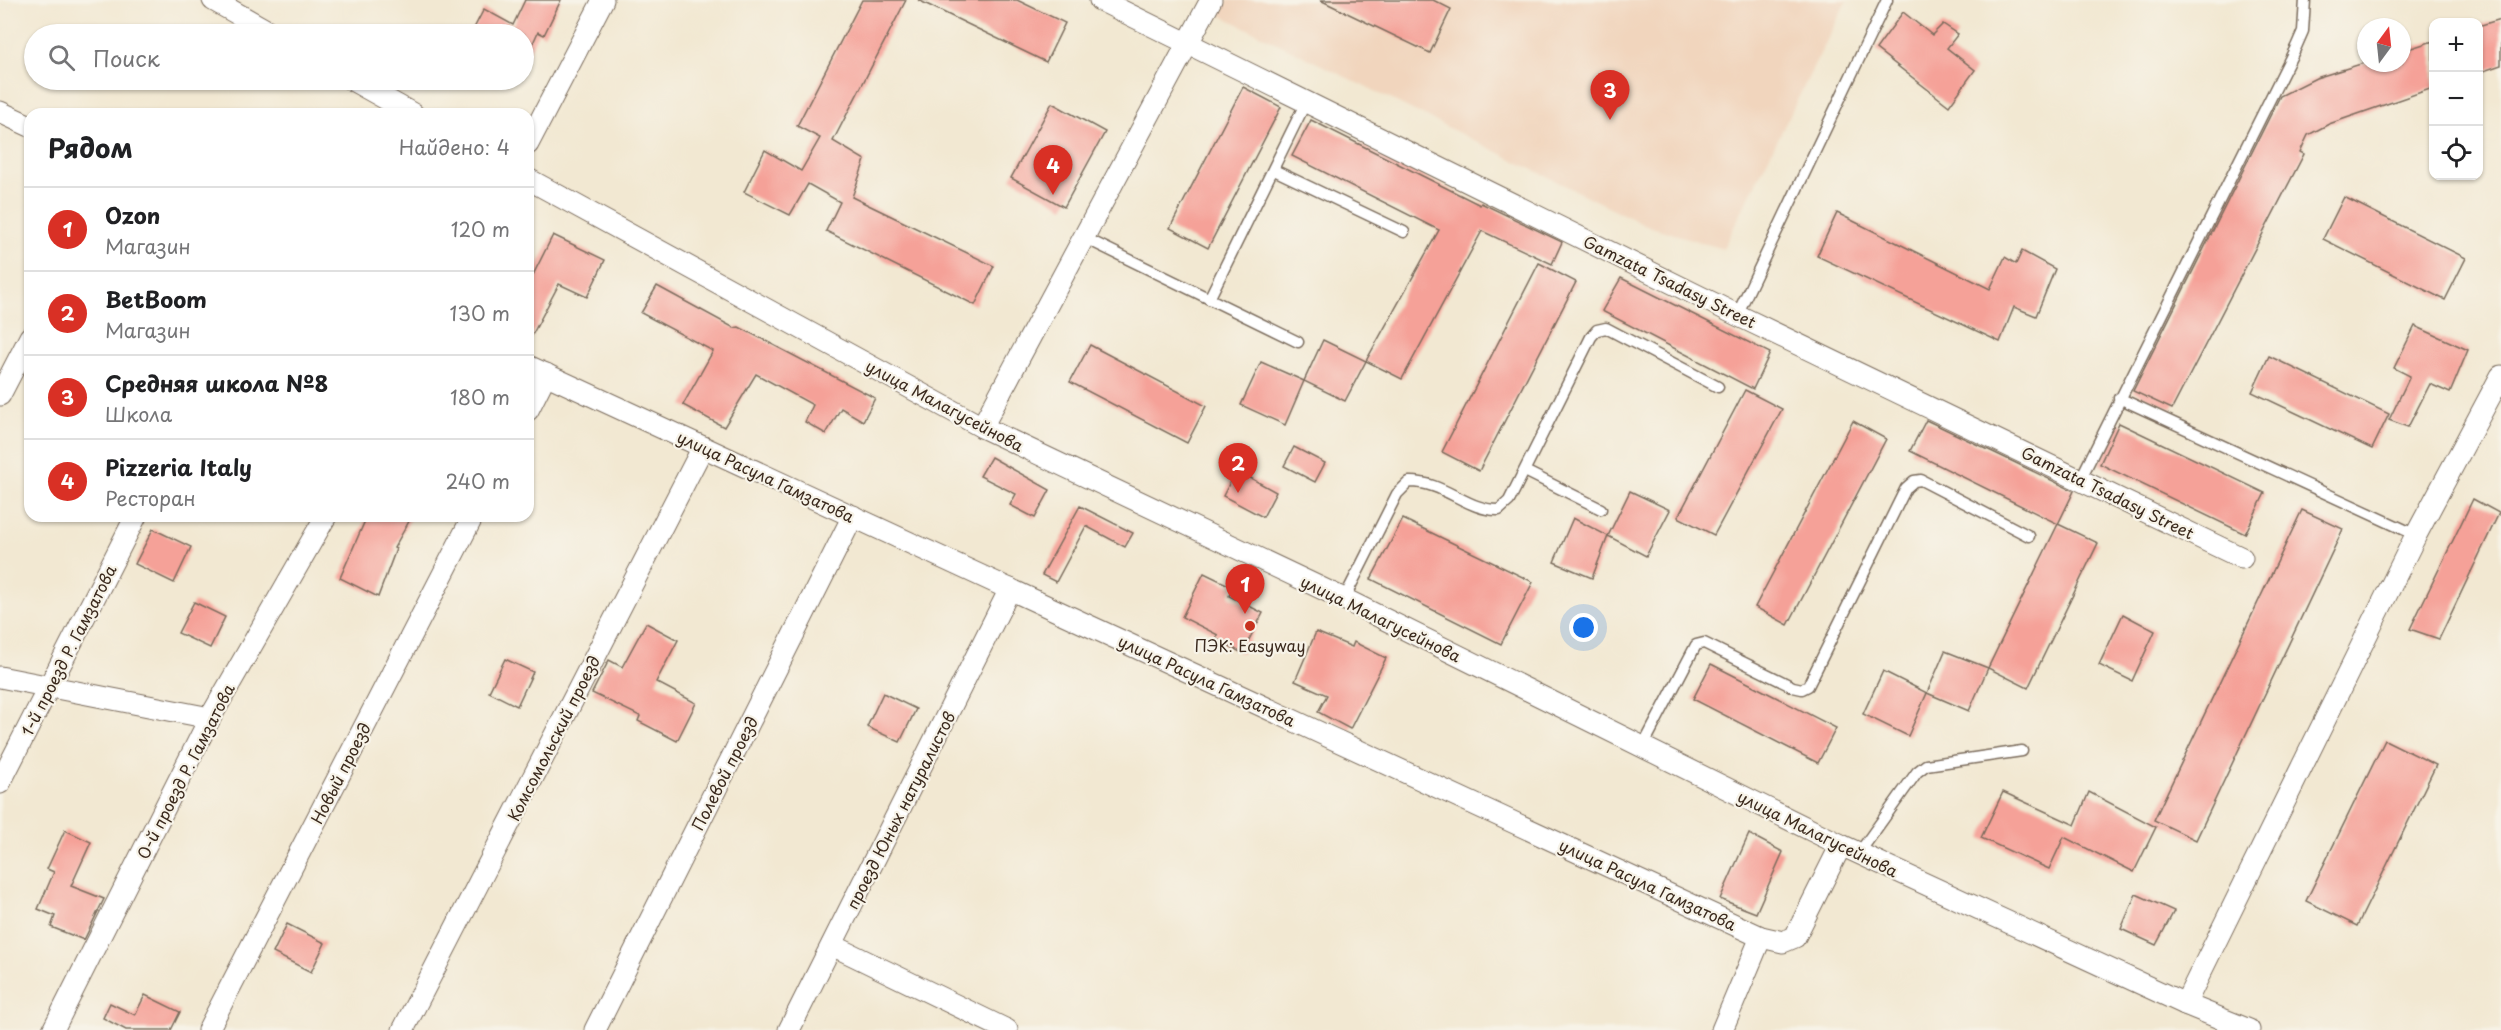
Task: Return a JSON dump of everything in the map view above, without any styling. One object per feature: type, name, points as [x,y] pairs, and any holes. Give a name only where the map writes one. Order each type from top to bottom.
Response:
[{"type":"street","points":[[213,0],[255,24]]},
{"type":"street","points":[[534,132],[603,0]]},
{"type":"street","name":"Gamzata Tsadasy Street","points":[[1100,0],[1737,315],[2081,478],[2242,558]]},
{"type":"street","points":[[982,427],[1211,0]]},
{"type":"street","points":[[370,90],[402,108]]},
{"type":"street","points":[[0,112],[24,123]]},
{"type":"street","name":"улица Малагусейнова","points":[[534,182],[982,427],[1344,599],[1850,849],[2185,1004],[2249,1030]]},
{"type":"street","points":[[0,395],[24,349]]},
{"type":"street","name":"улица Расула Гамзатова","points":[[537,370],[1761,937],[1783,942],[1795,937],[1850,849]]},
{"type":"street","points":[[2185,1004],[2416,534],[2501,375]]},
{"type":"street","name":"Комсомольский проезд","points":[[403,1030],[703,447]]},
{"type":"street","name":"Полевой проезд","points":[[594,1030],[853,516]]},
{"type":"street","name":"1-й проезд Р. Гамзатова","points":[[0,783],[133,522]]},
{"type":"street","name":"0-й проезд Р. Гамзатова","points":[[53,1030],[210,718],[323,522]]},
{"type":"street","name":"Новый проезд","points":[[208,1030],[470,522]]},
{"type":"street","name":"проезд Юных натуралистов","points":[[789,1030],[1010,589]]},
{"type":"street","points":[[0,676],[210,718]]},
{"type":"street","points":[[1722,1030],[1761,937]]},
{"type":"street","points":[[832,945],[1000,1028]]},
{"type":"lane","points":[[1737,315],[1887,0]]},
{"type":"lane","points":[[2081,478],[2303,31],[2305,0]]},
{"type":"lane","points":[[1209,299],[1306,102]]},
{"type":"lane","points":[[1274,170],[1404,232]]},
{"type":"lane","points":[[1085,238],[1298,342]]},
{"type":"lane","points":[[1344,599],[1397,494],[1409,482],[1426,482],[1488,510],[1499,510],[1509,501],[1591,336],[1597,330],[1606,328],[1718,387]]},
{"type":"lane","points":[[2119,398],[2416,534]]},
{"type":"lane","points":[[1525,471],[1601,509]]},
{"type":"lane","points":[[1642,748],[1696,645],[1704,643],[1793,687],[1802,689],[1808,686],[1906,488],[1914,482],[1921,480],[2029,536]]},
{"type":"lane","points":[[1850,849],[1917,772],[1926,765],[2022,751]]},
{"type":"shaded area","points":[[1228,0],[1847,0],[1723,249],[1645,225],[1220,15]]},
{"type":"building","points":[[525,0],[561,0],[544,35],[538,32],[534,41],[534,24],[513,24]]},
{"type":"building","points":[[862,0],[906,0],[833,141],[865,160],[852,197],[994,266],[975,305],[826,231],[840,202],[808,184],[790,215],[744,192],[765,150],[801,171],[820,138],[797,126]]},
{"type":"building","points":[[918,0],[1017,0],[1065,23],[1046,62]]},
{"type":"building","points":[[1320,0],[1433,0],[1451,9],[1430,53]]},
{"type":"building","points":[[484,9],[511,24],[476,24]]},
{"type":"building","points":[[1903,12],[1932,35],[1943,24],[1958,34],[1947,48],[1975,70],[1949,106],[1876,49]]},
{"type":"building","points":[[2501,19],[2501,65],[2483,71],[2483,24]]},
{"type":"building","points":[[2429,42],[2429,89],[2329,124],[2308,135],[2300,152],[2304,154],[2172,409],[2133,391],[2280,96],[2316,78],[2357,65],[2357,72],[2411,72],[2411,48]]},
{"type":"building","points":[[1243,87],[1281,107],[1208,248],[1170,228]]},
{"type":"building","points":[[1052,103],[1105,132],[1064,207],[1011,178]]},
{"type":"building","points":[[1311,120],[1480,205],[1481,203],[1562,242],[1552,264],[1482,231],[1402,379],[1366,361],[1439,230],[1292,156]]},
{"type":"building","points":[[2344,197],[2466,258],[2445,300],[2323,239]]},
{"type":"building","points":[[1837,213],[1990,289],[2005,257],[2016,264],[2022,251],[2055,269],[2036,316],[2014,307],[2000,342],[1817,256]]},
{"type":"building","points":[[553,235],[605,260],[587,297],[559,284],[534,332],[534,273]]},
{"type":"building","points":[[1539,263],[1576,282],[1479,471],[1442,452]]},
{"type":"building","points":[[1621,278],[1770,353],[1753,389],[1602,311]]},
{"type":"building","points":[[657,286],[734,328],[739,327],[875,398],[863,421],[841,408],[826,434],[805,422],[813,405],[756,374],[724,427],[683,405],[713,351],[641,313]]},
{"type":"building","points":[[2415,326],[2468,350],[2450,393],[2430,384],[2408,427],[2389,420],[2410,376],[2394,368]]},
{"type":"building","points":[[1323,340],[1366,361],[1345,401],[1304,381]]},
{"type":"building","points":[[1090,345],[1206,406],[1187,443],[1070,382]]},
{"type":"building","points":[[2269,356],[2389,414],[2372,449],[2252,392]]},
{"type":"building","points":[[1261,362],[1304,381],[1285,425],[1241,405]]},
{"type":"building","points":[[1745,390],[1782,409],[1714,535],[1678,517]]},
{"type":"building","points":[[1926,420],[2074,491],[2058,524],[1910,451]]},
{"type":"building","points":[[1853,421],[1886,439],[1788,625],[1755,607]]},
{"type":"building","points":[[2119,423],[2265,493],[2245,534],[2100,464]]},
{"type":"building","points":[[1294,447],[1325,463],[1315,482],[1284,466]]},
{"type":"building","points":[[991,457],[1050,490],[1035,518],[1010,505],[1016,494],[980,476]]},
{"type":"building","points":[[1236,470],[1276,492],[1263,517],[1223,496]]},
{"type":"building","points":[[1630,491],[1670,510],[1646,556],[1608,536]]},
{"type":"building","points":[[2473,499],[2499,513],[2439,639],[2410,629]]},
{"type":"building","points":[[1080,506],[1133,533],[1125,547],[1086,526],[1056,582],[1042,575]]},
{"type":"building","points":[[2302,510],[2343,529],[2196,840],[2154,820]]},
{"type":"building","points":[[1573,518],[1608,536],[1592,578],[1554,562]]},
{"type":"building","points":[[1403,519],[1533,582],[1501,644],[1371,579]]},
{"type":"building","points":[[364,522],[409,522],[394,548],[396,549],[378,597],[340,578]]},
{"type":"building","points":[[2058,524],[2098,543],[2028,688],[1988,668]]},
{"type":"building","points":[[153,529],[191,547],[174,583],[135,564]]},
{"type":"building","points":[[1204,573],[1233,587],[1229,596],[1263,613],[1242,653],[1216,639],[1218,635],[1182,617]]},
{"type":"building","points":[[194,602],[225,617],[210,648],[178,633]]},
{"type":"building","points":[[2123,614],[2155,631],[2132,681],[2099,665]]},
{"type":"building","points":[[646,623],[678,640],[656,682],[696,703],[677,741],[638,721],[640,716],[592,693],[609,660],[622,667]]},
{"type":"building","points":[[1316,632],[1352,647],[1354,642],[1386,658],[1350,729],[1318,712],[1327,695],[1295,681]]},
{"type":"building","points":[[1945,651],[1988,668],[1969,711],[1927,693]]},
{"type":"building","points":[[505,659],[533,672],[517,706],[489,692]]},
{"type":"building","points":[[1711,664],[1836,728],[1818,763],[1693,699]]},
{"type":"building","points":[[1883,671],[1927,693],[1908,736],[1863,714]]},
{"type":"building","points":[[883,693],[916,709],[900,742],[867,727]]},
{"type":"building","points":[[2385,740],[2436,765],[2357,926],[2306,901]]},
{"type":"building","points":[[2003,792],[2075,825],[2089,792],[2156,827],[2134,872],[2064,837],[2049,869],[1981,838]]},
{"type":"building","points":[[65,830],[91,842],[71,886],[104,899],[84,940],[51,927],[55,916],[38,909],[54,872],[47,869]]},
{"type":"building","points":[[1749,834],[1783,852],[1756,913],[1720,899]]},
{"type":"building","points":[[2136,894],[2174,911],[2156,945],[2121,929]]},
{"type":"building","points":[[287,924],[325,943],[311,972],[273,953]]},
{"type":"building","points":[[145,995],[180,1012],[171,1030],[126,1030],[103,1018],[110,1003],[135,1015]]},
{"type":"place","name":"Средняя школа №8","points":[[1610,120]]},
{"type":"place","name":"Pizzeria Italy","points":[[1053,195]]},
{"type":"place","name":"BetBoom","points":[[1238,493]]},
{"type":"place","name":"Ozon","points":[[1245,614]]},
{"type":"place","name":"ПЭК: Easyway","points":[[1250,626]]}]
